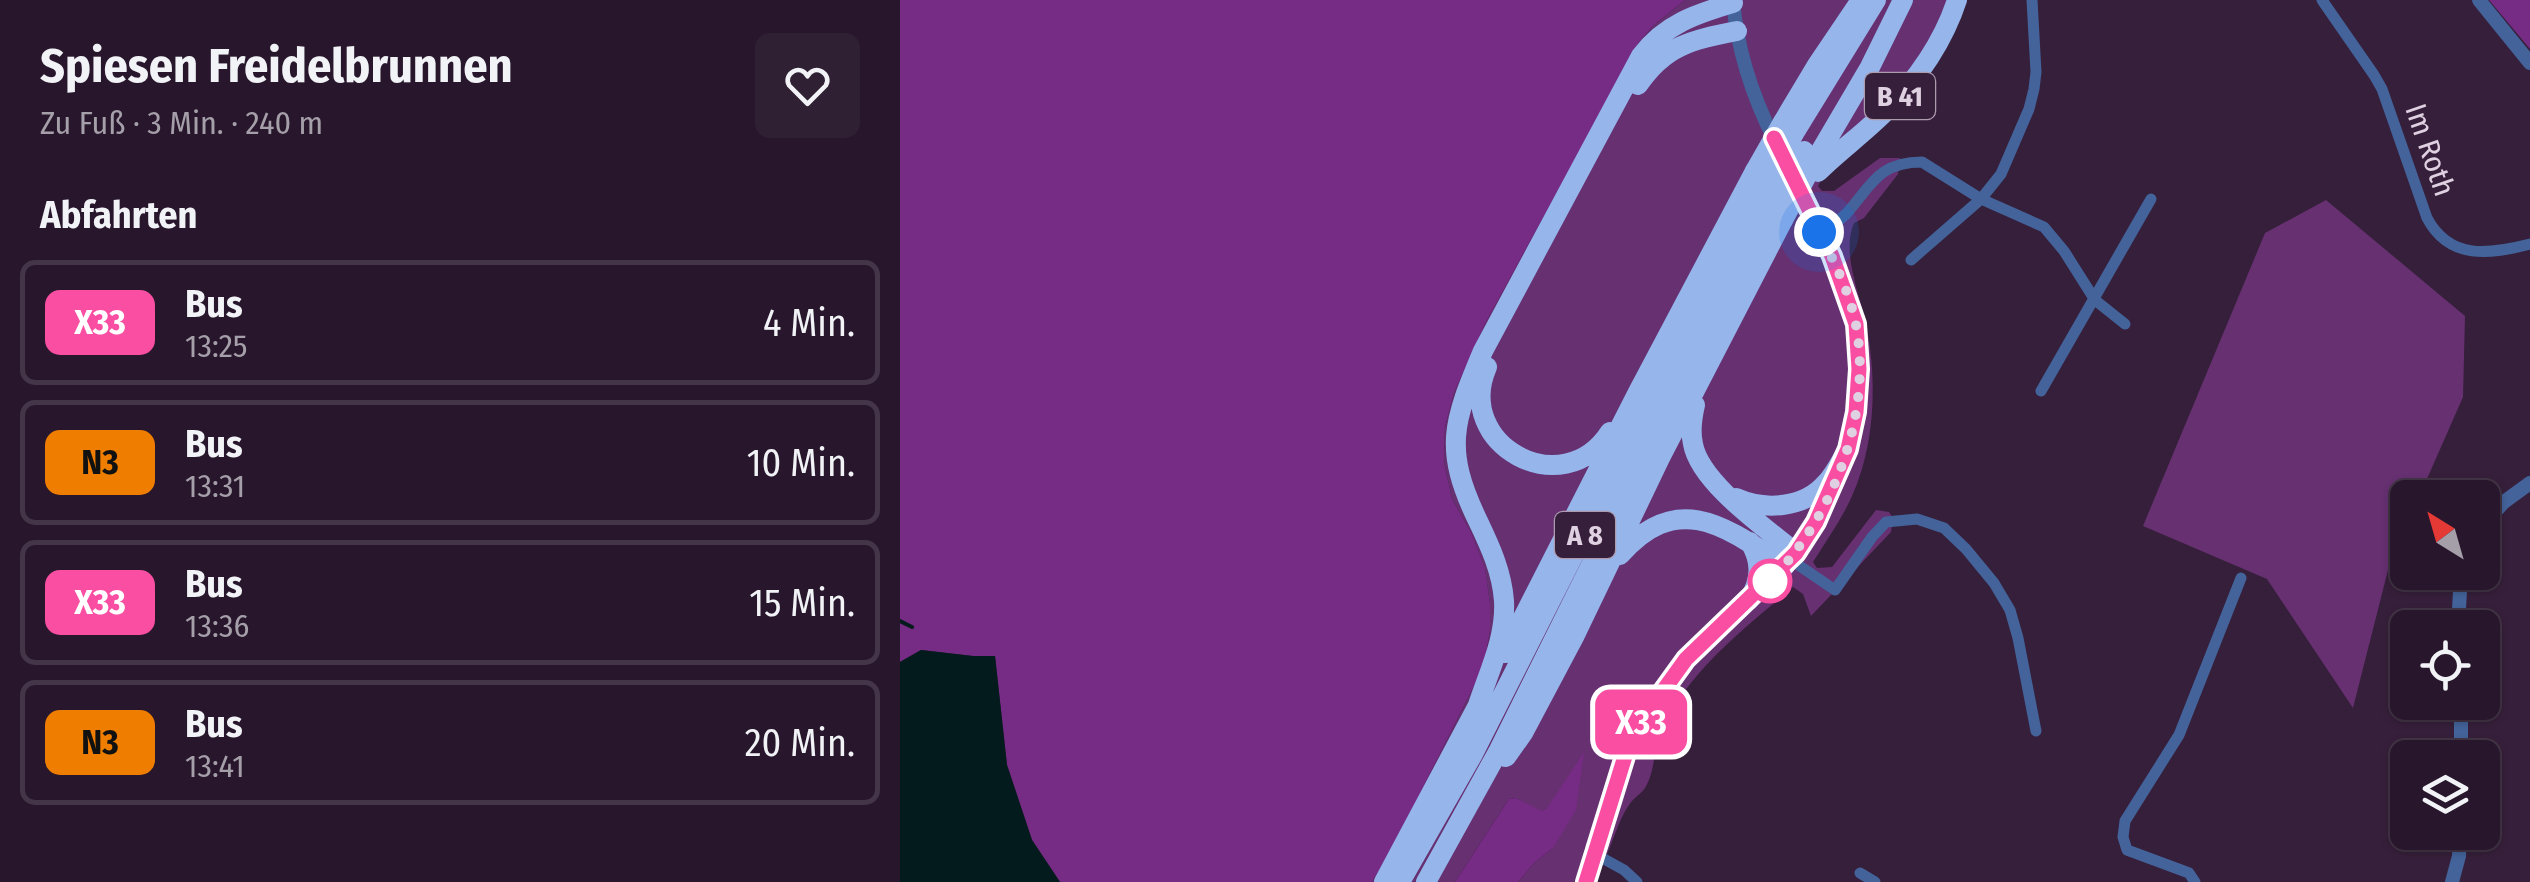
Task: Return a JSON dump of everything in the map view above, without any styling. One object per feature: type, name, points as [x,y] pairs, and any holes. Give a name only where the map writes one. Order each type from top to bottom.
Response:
[{"type":"highway","points":[[1737,31],[1679,46],[1663,56],[1639,83],[1492,355],[1481,392],[1485,420],[1492,434],[1514,455],[1560,466],[1594,452],[1607,438],[1802,149],[1817,66],[1848,0]]},
{"type":"highway","points":[[1817,66],[1861,0]]},
{"type":"highway","name":"A 8","points":[[1802,149],[1876,0]]},
{"type":"highway","name":"A 8","points":[[1400,882],[1473,754],[1716,273],[1901,0]]},
{"type":"highway","name":"B 41","points":[[1802,149],[1881,116],[1908,88],[1932,52],[1957,0]]},
{"type":"highway","points":[[1478,705],[1499,646],[1504,602],[1496,563],[1458,470],[1456,430],[1469,384],[1491,335],[1641,56],[1675,24],[1733,2]]},
{"type":"highway","points":[[1769,194],[1694,408],[1691,428],[1693,447],[1708,475],[1791,560]]},
{"type":"highway","name":"A 8","points":[[1426,882],[1474,798],[1723,300],[1769,194]]},
{"type":"highway","points":[[1474,798],[1524,734],[1717,350]]},
{"type":"highway","points":[[1384,882],[1638,392]]},
{"type":"highway","points":[[1724,492],[1748,503],[1783,505],[1798,501],[1827,483],[1848,449]]},
{"type":"highway","points":[[1608,568],[1640,534],[1677,520],[1709,522],[1791,560]]},
{"type":"highway","points":[[1748,600],[1755,589],[1760,564],[1750,542]]},
{"type":"street","points":[[1911,260],[1980,199],[2001,174],[2029,109],[2036,72],[2032,0]]},
{"type":"street","name":"Im Roth","points":[[2322,0],[2382,89],[2435,232],[2454,246],[2478,251],[2501,251],[2530,244]]},
{"type":"street","points":[[2479,0],[2530,63]]},
{"type":"street","points":[[1586,882],[1626,753],[1642,720],[1686,659],[1791,560],[1816,522],[1848,449],[1856,412],[1856,324],[1841,278],[1754,97],[1733,2]]},
{"type":"street","points":[[1819,232],[1846,214],[1876,177],[1890,167],[1922,162],[1980,199],[2044,227],[2095,300],[2125,324]]},
{"type":"street","points":[[2041,391],[2151,199]]},
{"type":"street","points":[[2500,506],[2530,483]]},
{"type":"street","points":[[1791,560],[1835,590],[1886,522],[1917,519],[1944,528],[1984,572],[2010,610],[2036,730]]},
{"type":"street","points":[[2195,882],[2182,870],[2126,850],[2123,828],[2180,735],[2241,578]]},
{"type":"street","points":[[2452,882],[2459,850]]},
{"type":"street","points":[[1595,854],[1637,882]]},
{"type":"street","points":[[1860,874],[1874,882]]},
{"type":"shaded area","points":[[900,0],[1685,0],[1639,42],[1486,322],[1454,393],[1445,427],[1444,462],[1452,499],[1485,568],[1490,630],[1484,666],[1372,882],[1060,882],[1032,840],[1007,765],[995,656],[921,650],[900,662]]},
{"type":"shaded area","points":[[1685,0],[1967,0],[1941,54],[1912,98],[1823,177],[1818,186],[1822,191],[1834,191],[1880,158],[1900,158],[1898,174],[1864,218],[1854,223],[1850,236],[1851,263],[1871,355],[1872,417],[1865,457],[1852,496],[1813,562],[1817,568],[1832,567],[1876,510],[1889,512],[1893,518],[1891,532],[1811,616],[1803,594],[1793,587],[1703,669],[1662,728],[1649,781],[1625,811],[1607,854],[1585,847],[1575,882],[1518,882],[1553,848],[1547,808],[1541,812],[1516,798],[1509,799],[1455,882],[1372,882],[1484,666],[1490,630],[1485,569],[1471,532],[1452,499],[1444,462],[1445,427],[1454,393],[1486,322],[1639,42]]},
{"type":"shaded area","points":[[2489,0],[2530,0],[2530,49]]},
{"type":"shaded area","points":[[2326,200],[2465,316],[2463,397],[2426,480],[2390,480],[2390,564],[2353,708],[2267,579],[2143,526],[2265,233]]},
{"type":"shaded area","points":[[921,650],[995,656],[1007,765],[1032,840],[1060,882],[900,882],[900,662]]},
{"type":"shaded area","points":[[1584,752],[1576,810],[1553,848],[1518,882],[1455,882],[1509,799],[1516,798],[1542,811],[1547,808]]},
{"type":"waterway","points":[[900,621],[912,627]]},
{"type":"bus line","name":"X33","points":[[1586,882],[1626,753],[1642,720],[1686,659],[1796,553],[1816,522],[1848,449],[1859,369],[1856,324],[1832,256],[1774,138]]},
{"type":"route","points":[[1770,581],[1767,584],[1786,566],[1816,522],[1848,449],[1856,412],[1856,324],[1841,278],[1819,232]]}]
